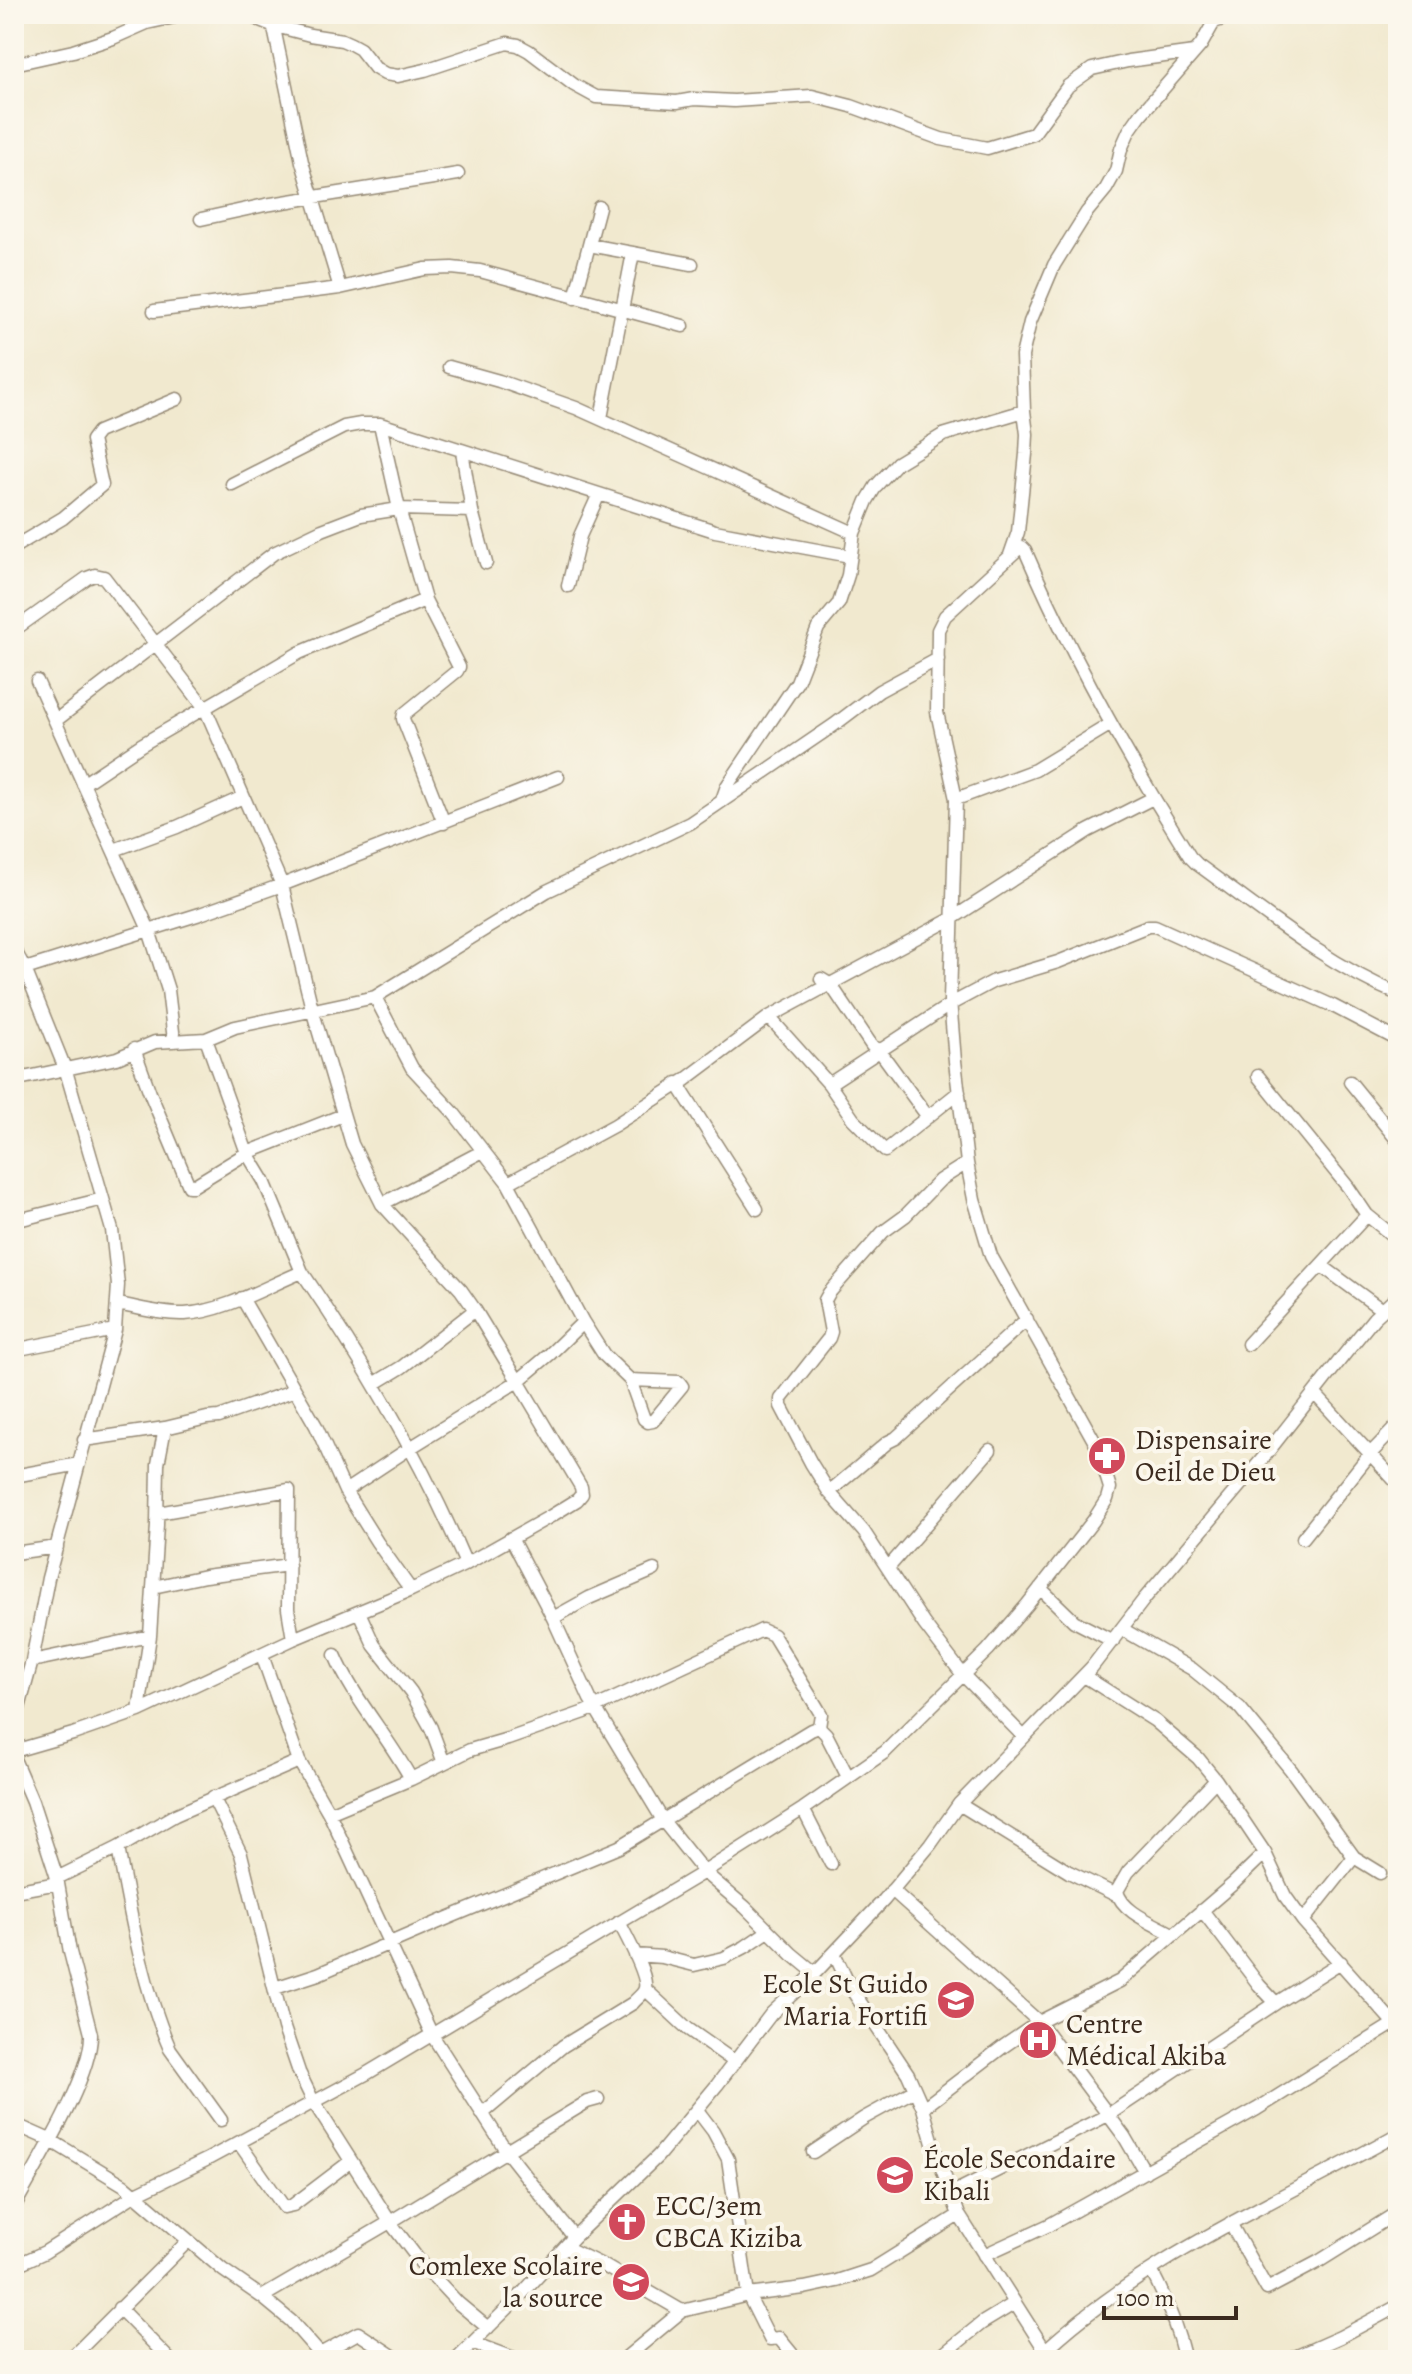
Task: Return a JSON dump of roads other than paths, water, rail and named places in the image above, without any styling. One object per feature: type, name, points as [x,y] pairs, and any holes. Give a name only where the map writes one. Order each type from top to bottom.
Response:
[{"type":"street","points":[[14,64],[73,51],[147,23],[188,14]]},
{"type":"street","points":[[245,14],[272,19],[351,44],[385,74],[398,76],[425,70],[507,43],[529,51],[574,85],[596,97],[677,102],[812,96],[851,106],[941,139],[987,148],[1033,134],[1068,86],[1092,69],[1194,52]]},
{"type":"street","points":[[1009,556],[1018,532],[1026,454],[1022,363],[1030,322],[1054,265],[1116,171],[1129,131],[1201,45],[1214,22],[1237,14]]},
{"type":"street","points":[[272,19],[302,162],[340,288]]},
{"type":"street","points":[[201,219],[265,205],[458,174]]},
{"type":"street","points":[[575,298],[599,207]]},
{"type":"street","points":[[589,245],[692,264]]},
{"type":"street","points":[[601,418],[633,253]]},
{"type":"street","points":[[154,311],[340,288],[425,269],[452,268],[480,271],[683,326]]},
{"type":"street","points":[[449,367],[499,381],[601,418],[854,533]]},
{"type":"street","points":[[14,547],[63,518],[102,485],[92,440],[98,432],[177,399]]},
{"type":"street","points":[[722,800],[727,786],[797,682],[818,628],[839,603],[848,575],[854,533],[876,486],[914,450],[943,435],[1024,411]]},
{"type":"street","points":[[232,484],[344,427],[380,424],[715,531],[850,556]]},
{"type":"street","points":[[380,424],[399,509],[425,600],[459,667],[407,709],[403,719],[444,823]]},
{"type":"street","points":[[462,451],[472,511],[486,563]]},
{"type":"street","points":[[568,586],[580,536],[599,494]]},
{"type":"street","points":[[55,721],[274,553],[361,515],[399,509],[472,511]]},
{"type":"street","points":[[14,2266],[45,2252],[136,2194],[239,2143],[366,2074],[704,1872],[885,1752],[988,1650],[1093,1521],[1107,1499],[1110,1488],[1097,1446],[991,1256],[974,1199],[959,1092],[951,1004],[956,799],[938,716],[940,623],[1009,556],[1022,547],[1025,550],[1050,610],[1111,724],[1190,857],[1308,945],[1398,994]]},
{"type":"street","points":[[14,630],[87,578],[100,575],[205,708],[282,885],[312,1009],[352,1144],[382,1204],[461,1290],[475,1310],[581,1487],[582,1494],[551,1516],[466,1564],[411,1590],[293,1639],[139,1711],[14,1751]]},
{"type":"street","points":[[83,784],[141,745],[299,653],[425,600]]},
{"type":"street","points":[[14,1080],[117,1058],[155,1042],[206,1039],[235,1027],[375,997],[547,891],[690,823],[879,691],[938,659]]},
{"type":"street","points":[[37,681],[149,930],[168,990],[174,1040]]},
{"type":"street","points":[[956,799],[1035,770],[1111,724]]},
{"type":"street","points":[[25,969],[282,885],[558,777]]},
{"type":"street","points":[[114,850],[177,827],[243,797]]},
{"type":"street","points":[[508,1183],[615,1125],[685,1080],[769,1017],[826,982],[953,918],[1088,831],[1153,798]]},
{"type":"street","points":[[829,1084],[951,1004],[994,981],[1058,962],[1148,926],[1155,926],[1333,1006],[1398,1040]]},
{"type":"street","points":[[14,949],[66,1071],[112,1230],[118,1285],[115,1330],[48,1578],[32,1661],[14,1726]]},
{"type":"street","points":[[826,982],[928,1117]]},
{"type":"street","points":[[375,997],[412,1068],[453,1112],[508,1183],[583,1322],[604,1355],[630,1380],[644,1419],[653,1421],[682,1386],[679,1382],[630,1380]]},
{"type":"street","points":[[769,1017],[829,1084],[853,1119],[885,1151],[959,1092]]},
{"type":"street","points":[[206,1039],[247,1153],[264,1181],[302,1272],[348,1338],[410,1448],[438,1500],[466,1564]]},
{"type":"street","points":[[134,1049],[187,1184],[193,1186],[247,1153],[343,1115]]},
{"type":"street","points":[[1258,1076],[1367,1215],[1398,1240]]},
{"type":"street","points":[[1350,1082],[1398,1141]]},
{"type":"street","points":[[677,1083],[757,1209]]},
{"type":"street","points":[[382,1204],[483,1151]]},
{"type":"street","points":[[967,1163],[940,1180],[905,1216],[883,1232],[829,1293],[825,1300],[831,1332],[829,1338],[781,1399],[781,1406],[829,1492],[864,1532],[924,1624],[963,1675],[1023,1736]]},
{"type":"street","points":[[14,1221],[103,1199]]},
{"type":"street","points":[[1248,1344],[1367,1215]]},
{"type":"street","points":[[1322,1266],[1382,1310]]},
{"type":"street","points":[[118,1304],[185,1314],[214,1309],[302,1272]]},
{"type":"street","points":[[455,2360],[574,2237],[658,2156],[771,2014],[834,1953],[930,1845],[959,1804],[1084,1676],[1382,1310],[1398,1296]]},
{"type":"street","points":[[242,1298],[316,1426],[345,1491],[411,1590]]},
{"type":"street","points":[[374,1384],[402,1367],[475,1310]]},
{"type":"street","points":[[829,1492],[896,1438],[1027,1319]]},
{"type":"street","points":[[345,1491],[518,1381],[583,1322]]},
{"type":"street","points":[[14,1350],[115,1330]]},
{"type":"street","points":[[84,1440],[219,1417],[295,1390]]},
{"type":"street","points":[[1314,1393],[1398,1484]]},
{"type":"street","points":[[1303,1538],[1370,1454],[1398,1425]]},
{"type":"street","points":[[139,1711],[150,1636],[158,1464],[165,1428]]},
{"type":"street","points":[[888,1568],[990,1450]]},
{"type":"street","points":[[14,1476],[79,1464]]},
{"type":"street","points":[[158,1513],[289,1490],[288,1609],[293,1639]]},
{"type":"street","points":[[511,1538],[595,1707],[664,1822],[704,1872],[815,1973]]},
{"type":"street","points":[[14,1553],[57,1547]]},
{"type":"street","points":[[153,1587],[205,1576],[289,1565]]},
{"type":"street","points":[[553,1618],[589,1598],[654,1570]]},
{"type":"street","points":[[1040,1588],[1074,1621],[1113,1641]]},
{"type":"street","points":[[359,1612],[374,1645],[418,1704],[444,1763]]},
{"type":"street","points":[[1122,1629],[1192,1669],[1240,1708],[1291,1770],[1354,1857],[1380,1873]]},
{"type":"street","points":[[329,1813],[411,1779],[470,1750],[595,1707],[762,1630],[773,1635],[821,1714],[819,1727]]},
{"type":"street","points":[[32,1661],[150,1636]]},
{"type":"street","points":[[262,1655],[299,1761],[329,1813],[432,2035],[507,2152],[574,2237]]},
{"type":"street","points":[[335,1655],[342,1672],[396,1750],[411,1779]]},
{"type":"street","points":[[984,2255],[1049,2225],[1145,2172],[1397,2024],[1303,1921],[1285,1896],[1265,1853],[1198,1758],[1155,1721],[1084,1676]]},
{"type":"street","points":[[819,1727],[826,1734],[848,1777]]},
{"type":"street","points":[[275,1988],[318,1974],[619,1847],[819,1727]]},
{"type":"street","points":[[14,1759],[32,1801],[58,1881],[70,1952],[92,2045],[74,2092],[15,2203]]},
{"type":"street","points":[[14,1891],[58,1881],[175,1815],[299,1761]]},
{"type":"street","points":[[1118,1896],[1118,1885],[1128,1872],[1216,1780]]},
{"type":"street","points":[[213,1797],[241,1854],[284,2028],[313,2101],[390,2222],[421,2263],[458,2303],[488,2328]]},
{"type":"street","points":[[959,1804],[1069,1872],[1118,1896],[1129,1909],[1174,1935]]},
{"type":"street","points":[[803,1809],[831,1864]]},
{"type":"street","points":[[118,1848],[141,1966],[164,2036],[221,2120]]},
{"type":"street","points":[[923,2108],[1039,2022],[1120,1981],[1265,1853]]},
{"type":"street","points":[[1303,1921],[1354,1857]]},
{"type":"street","points":[[892,1890],[1039,2022],[1124,2136],[1145,2172]]},
{"type":"street","points":[[1202,1910],[1276,2003]]},
{"type":"street","points":[[482,2114],[563,2046],[633,2003],[645,1989],[635,1955],[619,1922]]},
{"type":"street","points":[[635,1955],[662,1957],[694,1965],[724,1958],[767,1932]]},
{"type":"street","points":[[834,1953],[850,1987],[892,2049],[915,2090],[959,2215],[1050,2355]]},
{"type":"street","points":[[950,2194],[1108,2115],[1341,1962]]},
{"type":"street","points":[[645,1989],[688,2029],[735,2062]]},
{"type":"street","points":[[813,2152],[864,2118],[915,2090]]},
{"type":"street","points":[[262,2297],[587,2102],[598,2099]]},
{"type":"street","points":[[697,2110],[728,2159],[748,2295],[770,2339],[779,2338],[797,2360]]},
{"type":"street","points":[[14,2124],[50,2140],[136,2194],[223,2270],[291,2321],[322,2357],[358,2333],[399,2360]]},
{"type":"street","points":[[1035,2360],[1050,2355],[1125,2286],[1230,2223],[1398,2134]]},
{"type":"street","points":[[239,2143],[284,2207],[293,2205],[351,2161]]},
{"type":"street","points":[[1230,2223],[1267,2289],[1318,2262],[1398,2212]]},
{"type":"street","points":[[623,2360],[682,2311],[748,2295],[837,2281],[871,2270],[959,2215]]},
{"type":"street","points":[[70,2359],[188,2241]]},
{"type":"street","points":[[565,2247],[682,2311]]},
{"type":"street","points":[[1151,2270],[1168,2303],[1185,2360]]},
{"type":"street","points":[[936,2360],[982,2323],[1015,2303]]},
{"type":"street","points":[[1292,2360],[1398,2306]]},
{"type":"street","points":[[119,2308],[170,2360]]},
{"type":"street","points":[[474,2343],[519,2360]]},
{"type":"place","name":"Dispensaire Oeil de Dieu","points":[[1107,1456]]},
{"type":"place","name":"Ecole St Guido Maria Fortifi","points":[[956,2000]]},
{"type":"place","name":"Centre Médical Akiba","points":[[1038,2040]]},
{"type":"place","name":"École Secondaire Kibali","points":[[895,2175]]},
{"type":"place","name":"ECC/3em CBCA Kiziba","points":[[627,2222]]},
{"type":"place","name":"Comlexe Scolaire la source","points":[[631,2282]]}]
